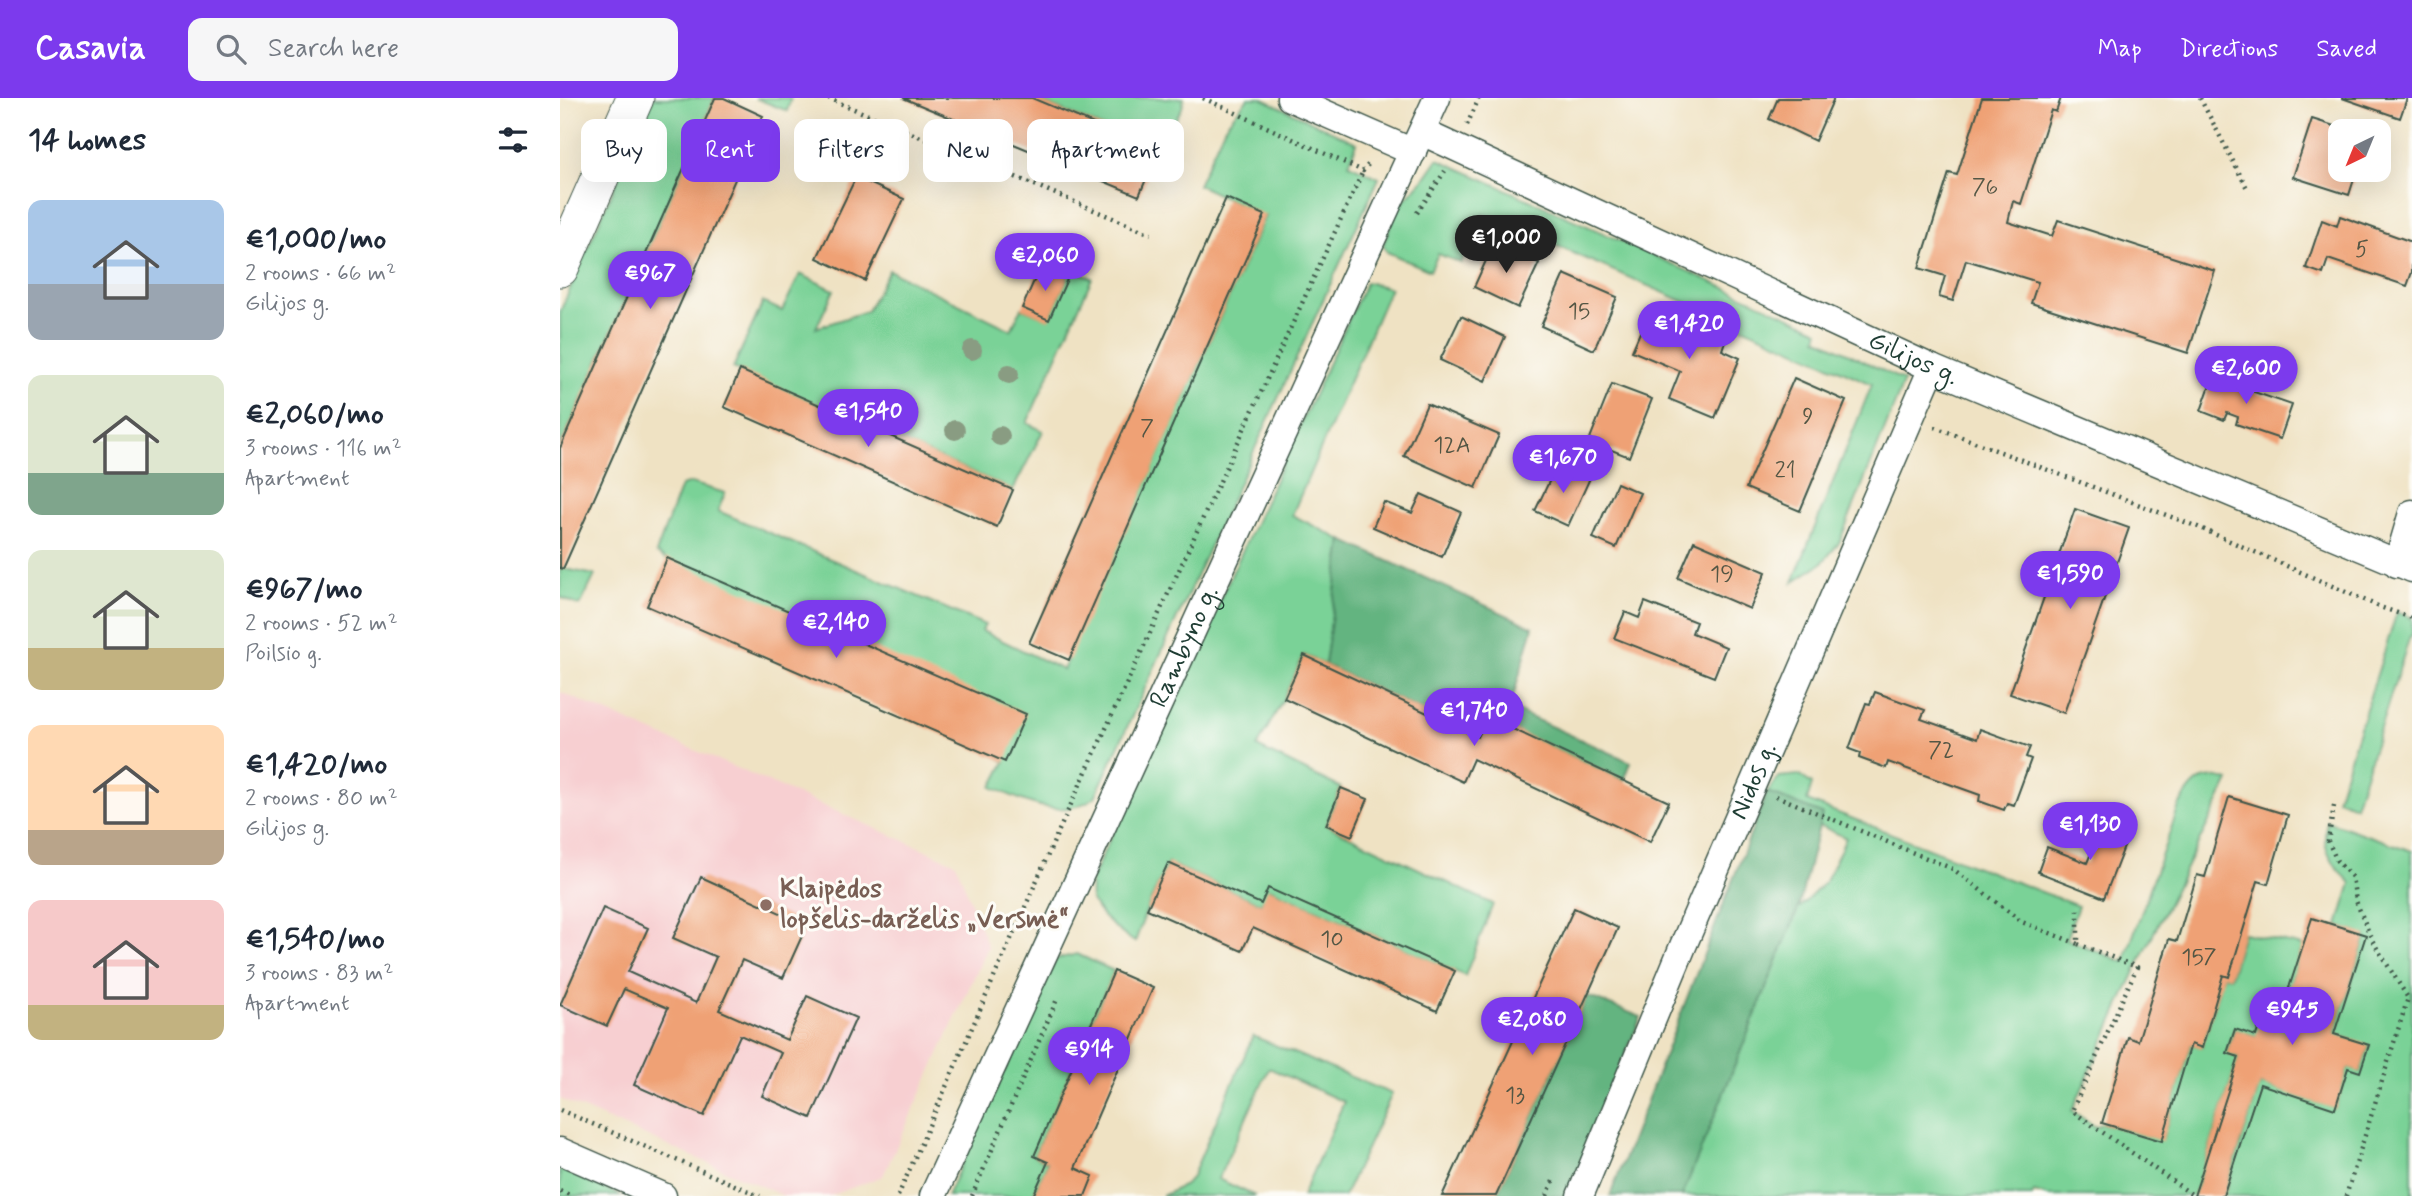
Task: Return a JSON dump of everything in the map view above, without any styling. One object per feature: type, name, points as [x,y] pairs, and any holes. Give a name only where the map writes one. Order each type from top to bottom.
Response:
[{"type":"street","points":[[560,268],[635,98]]},
{"type":"street","name":"Gilijos g.","points":[[1290,98],[1417,142],[1458,148],[1932,368],[2404,566]]},
{"type":"street","name":"Rambyno g.","points":[[933,1196],[1437,98]]},
{"type":"street","name":"Nidos g.","points":[[1580,1196],[1683,946],[1932,368]]},
{"type":"street","points":[[2404,566],[2412,513]]},
{"type":"street","points":[[560,1151],[663,1196]]},
{"type":"path","points":[[828,98],[1151,234]]},
{"type":"path","points":[[1417,214],[1458,148],[1479,98]]},
{"type":"path","points":[[2200,98],[2247,188]]},
{"type":"path","points":[[898,1196],[1055,839],[1363,171]]},
{"type":"path","points":[[1910,417],[2146,506],[2380,607],[2412,618]]},
{"type":"path","points":[[1752,786],[1954,869],[2022,922],[2137,967],[2072,1111],[2194,1196]]},
{"type":"path","points":[[2334,806],[2328,841],[2337,860],[2352,877],[2356,901],[2372,940],[2408,998],[2346,1196]]},
{"type":"path","points":[[2078,906],[2078,944]]},
{"type":"path","points":[[972,1196],[1060,992]]},
{"type":"path","points":[[560,1110],[760,1196]]},
{"type":"path","points":[[560,1191],[572,1196]]},
{"type":"shaded area","name":"Klaipėdos lopšelis-darželis „Versmė“","points":[[560,692],[956,863],[988,947],[883,1176],[830,1196],[784,1196],[560,1099]]},
{"type":"green space","points":[[653,98],[715,98],[706,119],[681,119],[681,175],[560,448],[560,312],[616,182],[667,182],[667,119],[644,119]]},
{"type":"green space","points":[[755,98],[791,98],[787,111]]},
{"type":"green space","points":[[1032,98],[1184,98],[1176,119],[1082,119]]},
{"type":"green space","points":[[1248,98],[1261,98],[1357,143],[1349,164],[1379,178],[1095,797],[1070,808],[1044,807],[992,787],[1005,762],[656,553],[681,486],[691,483],[725,493],[718,511],[985,625],[982,631],[1063,670],[1265,216],[1198,185],[1225,126]]},
{"type":"green space","points":[[1438,159],[1819,330],[1817,338],[1904,381],[1839,543],[1822,563],[1793,582],[1872,384],[1484,214],[1461,263],[1438,254],[1430,271],[1387,252],[1383,245],[1398,206],[1424,179]]},
{"type":"green space","points":[[1046,256],[1092,278],[1027,423],[1043,431],[1013,490],[733,368],[763,302],[782,311],[800,274],[834,290],[816,328],[867,311],[889,270],[1011,330],[1022,308],[1049,319],[1068,277],[1041,265]]},
{"type":"green space","points":[[1366,282],[1390,288],[1292,515],[1342,540],[1325,665],[1304,655],[1257,747],[1341,788],[1326,825],[1493,904],[1465,976],[1269,888],[1261,904],[1168,863],[1135,942],[1103,917],[1091,896],[1091,880]]},
{"type":"green space","points":[[1342,540],[1533,627],[1510,708],[1631,762],[1624,781],[1487,718],[1478,737],[1325,665]]},
{"type":"green space","points":[[560,568],[595,575],[580,606],[560,597]]},
{"type":"green space","points":[[2397,612],[2412,618],[2412,636],[2355,806],[2337,799]]},
{"type":"green space","points":[[1799,775],[1812,784],[1807,801],[2078,906],[2066,939],[2124,962],[2179,806],[2193,785],[2205,778],[2229,781],[2137,967],[2072,1111],[2096,1127],[2102,1123],[2162,1140],[2191,1044],[2202,1047],[2223,975],[2230,977],[2243,933],[2303,946],[2282,1008],[2298,1014],[2291,1033],[2256,1036],[2234,1029],[2227,1053],[2239,1057],[2194,1196],[2048,1196],[2034,1192],[2032,1196],[1682,1196],[1798,909],[1826,881],[1846,838],[1819,825],[1821,814],[1767,792],[1779,777]]},
{"type":"green space","points":[[1767,792],[1822,814],[1798,909],[1682,1196],[1610,1196]]},
{"type":"green space","points":[[2327,821],[2412,851],[2412,1196],[2224,1195],[2260,1084],[2335,1108],[2348,1068],[2360,1072],[2369,1046],[2334,1034],[2366,936],[2338,926],[2351,883],[2329,855],[2325,840]]},
{"type":"green space","points":[[1077,954],[1114,971],[1034,1156],[1048,1162],[1033,1196],[947,1196],[1056,959]]},
{"type":"green space","points":[[1587,996],[1641,1017],[1567,1196],[1496,1196]]},
{"type":"green space","points":[[1253,1036],[1392,1094],[1344,1196],[1302,1196],[1344,1102],[1269,1068],[1218,1179],[1255,1196],[1162,1196],[1185,1185],[1192,1177]]},
{"type":"green space","points":[[560,1169],[622,1196],[560,1196]]},
{"type":"building","points":[[715,98],[724,98],[763,116],[762,119],[706,119]]},
{"type":"building","points":[[903,98],[1032,98],[1082,119],[1027,119],[1027,149],[1013,144],[1013,119],[954,119]]},
{"type":"building","points":[[1778,98],[1834,98],[1815,141],[1769,119]]},
{"type":"building","points":[[1982,98],[2061,98],[2056,112],[2051,110],[2021,204],[2013,201],[2008,222],[2052,236],[2058,220],[2215,271],[2188,353],[2031,303],[2038,282],[1966,260],[1953,301],[1939,297],[1945,276],[1919,268],[1949,173],[1957,175]]},
{"type":"building","points":[[2342,98],[2407,98],[2400,118]]},
{"type":"building","points":[[2312,119],[2328,124],[2328,182],[2353,182],[2349,195],[2293,177]]},
{"type":"building","points":[[681,175],[681,182],[734,182],[563,569],[560,568],[560,448]]},
{"type":"building","points":[[854,182],[867,182],[904,199],[865,281],[817,258]]},
{"type":"building","points":[[1105,182],[1145,182],[1139,196]]},
{"type":"building","points":[[1226,198],[1265,215],[1069,660],[1029,643]]},
{"type":"building","points":[[2340,216],[2412,242],[2412,272],[2407,286],[2328,259],[2323,274],[2306,268],[2322,220],[2337,226]]},
{"type":"building","points":[[1494,243],[1539,263],[1518,308],[1474,287]]},
{"type":"building","points":[[1041,265],[1068,277],[1049,320],[1022,308]]},
{"type":"building","points":[[1564,274],[1617,297],[1594,350],[1541,326]]},
{"type":"building","points":[[1650,309],[1725,341],[1722,350],[1740,358],[1715,418],[1669,399],[1680,371],[1632,351]]},
{"type":"building","points":[[1461,316],[1505,337],[1485,381],[1440,360]]},
{"type":"building","points":[[740,370],[1013,490],[997,527],[724,407]]},
{"type":"building","points":[[2215,371],[2251,383],[2248,390],[2292,405],[2280,439],[2236,424],[2238,417],[2227,413],[2224,420],[2201,411]]},
{"type":"building","points":[[1794,378],[1846,401],[1800,511],[1746,488]]},
{"type":"building","points":[[1612,384],[1652,399],[1629,457],[1589,441]]},
{"type":"building","points":[[1427,404],[1499,435],[1476,488],[1404,456]]},
{"type":"building","points":[[1558,463],[1590,478],[1568,526],[1535,511]]},
{"type":"building","points":[[1617,483],[1640,493],[1616,548],[1593,538]]},
{"type":"building","points":[[1421,494],[1461,512],[1442,557],[1373,527],[1384,502],[1412,513]]},
{"type":"building","points":[[2075,509],[2129,528],[2064,713],[2010,694]]},
{"type":"building","points":[[1694,541],[1766,572],[1750,609],[1678,578]]},
{"type":"building","points":[[667,558],[1026,714],[1005,762],[647,606]]},
{"type":"building","points":[[1645,602],[1696,622],[1692,633],[1726,647],[1714,677],[1614,638],[1625,612],[1639,618]]},
{"type":"building","points":[[1304,655],[1478,737],[1487,717],[1669,802],[1650,842],[1473,759],[1463,782],[1284,698]]},
{"type":"building","points":[[1875,692],[1925,710],[1921,719],[1977,739],[1980,729],[2030,747],[2026,757],[2031,759],[2014,805],[2007,803],[2004,810],[1979,801],[1980,795],[1888,762],[1886,768],[1859,758],[1860,753],[1849,749],[1866,703],[1870,704]]},
{"type":"building","points":[[1341,788],[1368,799],[1352,836],[1326,825]]},
{"type":"building","points":[[2229,797],[2288,815],[2268,884],[2258,881],[2229,977],[2223,975],[2202,1048],[2191,1044],[2162,1141],[2102,1123],[2128,1037],[2138,1041],[2169,939],[2177,941],[2197,875],[2205,877]]},
{"type":"building","points":[[2105,819],[2131,829],[2104,898],[2038,872],[2047,847],[2087,863]]},
{"type":"building","points":[[1168,863],[1261,904],[1268,888],[1455,971],[1437,1011],[1253,928],[1242,951],[1147,909]]},
{"type":"building","points":[[701,877],[807,925],[783,978],[742,960],[719,1010],[787,1040],[807,996],[856,1018],[811,1118],[762,1096],[781,1053],[740,1035],[704,1116],[634,1085],[668,1008],[624,989],[607,1026],[560,1005],[603,908],[648,928],[628,972],[696,1003],[716,957],[673,938]]},
{"type":"building","points":[[1574,908],[1618,928],[1496,1196],[1442,1196]]},
{"type":"building","points":[[2312,918],[2366,935],[2334,1034],[2369,1045],[2360,1072],[2348,1068],[2335,1109],[2260,1084],[2223,1196],[2194,1196],[2239,1057],[2227,1053],[2235,1029],[2256,1036],[2260,1023],[2291,1033],[2298,1014],[2282,1009]]},
{"type":"building","points":[[1114,971],[1153,988],[1075,1168],[1093,1176],[1085,1196],[1033,1196],[1048,1162],[1034,1156]]},
{"type":"place","name":"Klaipėdos lopšelis-darželis „Versmė“","points":[[766,905]]}]
